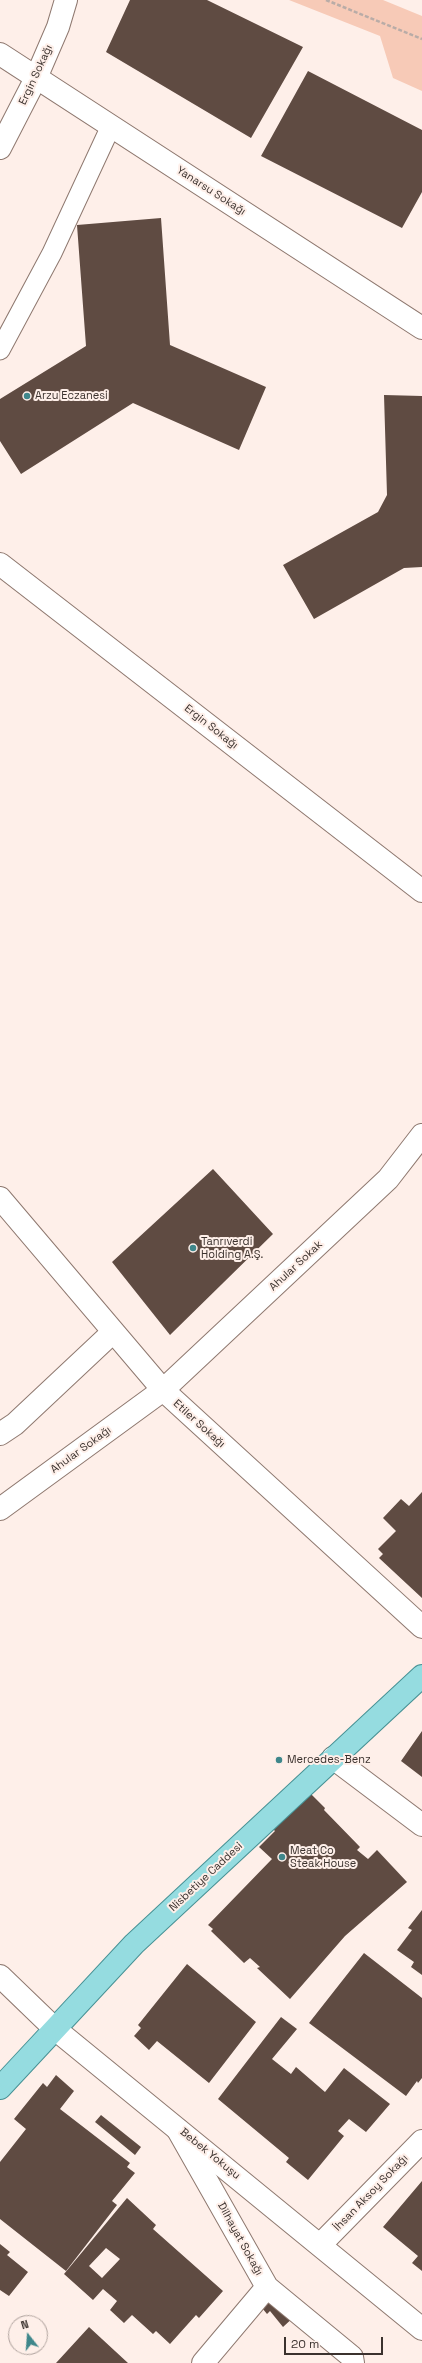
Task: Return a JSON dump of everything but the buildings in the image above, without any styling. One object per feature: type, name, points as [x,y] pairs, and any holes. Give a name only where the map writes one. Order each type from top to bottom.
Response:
[{"type":"main road","name":"Nisbetiye Caddesi","points":[[0,2088],[134,1944],[422,1676]]},
{"type":"street","name":"Ergin Sokağı","points":[[0,148],[36,78],[58,27],[66,0]]},
{"type":"street","name":"Yanarsu Sokağı","points":[[0,54],[422,328]]},
{"type":"street","name":"Ergin Sokağı","points":[[0,564],[422,891]]},
{"type":"street","name":"Ahular Sokak","points":[[163,1390],[388,1179],[422,1134]]},
{"type":"street","name":"Etiler Sokağı","points":[[0,1198],[163,1390],[422,1627]]},
{"type":"street","points":[[0,1434],[15,1424],[113,1332]]},
{"type":"street","name":"Ahular Sokağı","points":[[0,1509],[163,1390]]},
{"type":"street","points":[[333,1758],[422,1825]]},
{"type":"street","name":"Bebek Yokuşu","points":[[0,1976],[55,2029],[321,2244],[422,2329]]},
{"type":"street","name":"Dilhayat Sokağı","points":[[176,2126],[267,2287],[203,2363]]},
{"type":"street","name":"İhsan Aksoy Sokağı","points":[[321,2244],[422,2141]]},
{"type":"street","points":[[267,2287],[352,2357],[353,2363]]},
{"type":"lane","points":[[0,350],[52,253],[111,126]]},
{"type":"path","points":[[326,0],[422,39]]},
{"type":"shaded area","points":[[289,0],[383,0],[422,16],[422,91],[393,78],[380,36]]},
{"type":"place","name":"Arzu Eczanesi","points":[[27,396]]},
{"type":"place","name":"Tanrıverdi Holding A.Ş.","points":[[193,1248]]},
{"type":"place","name":"Mercedes-Benz","points":[[279,1760]]},
{"type":"place","name":"Meat Co Steak House","points":[[282,1857]]}]
